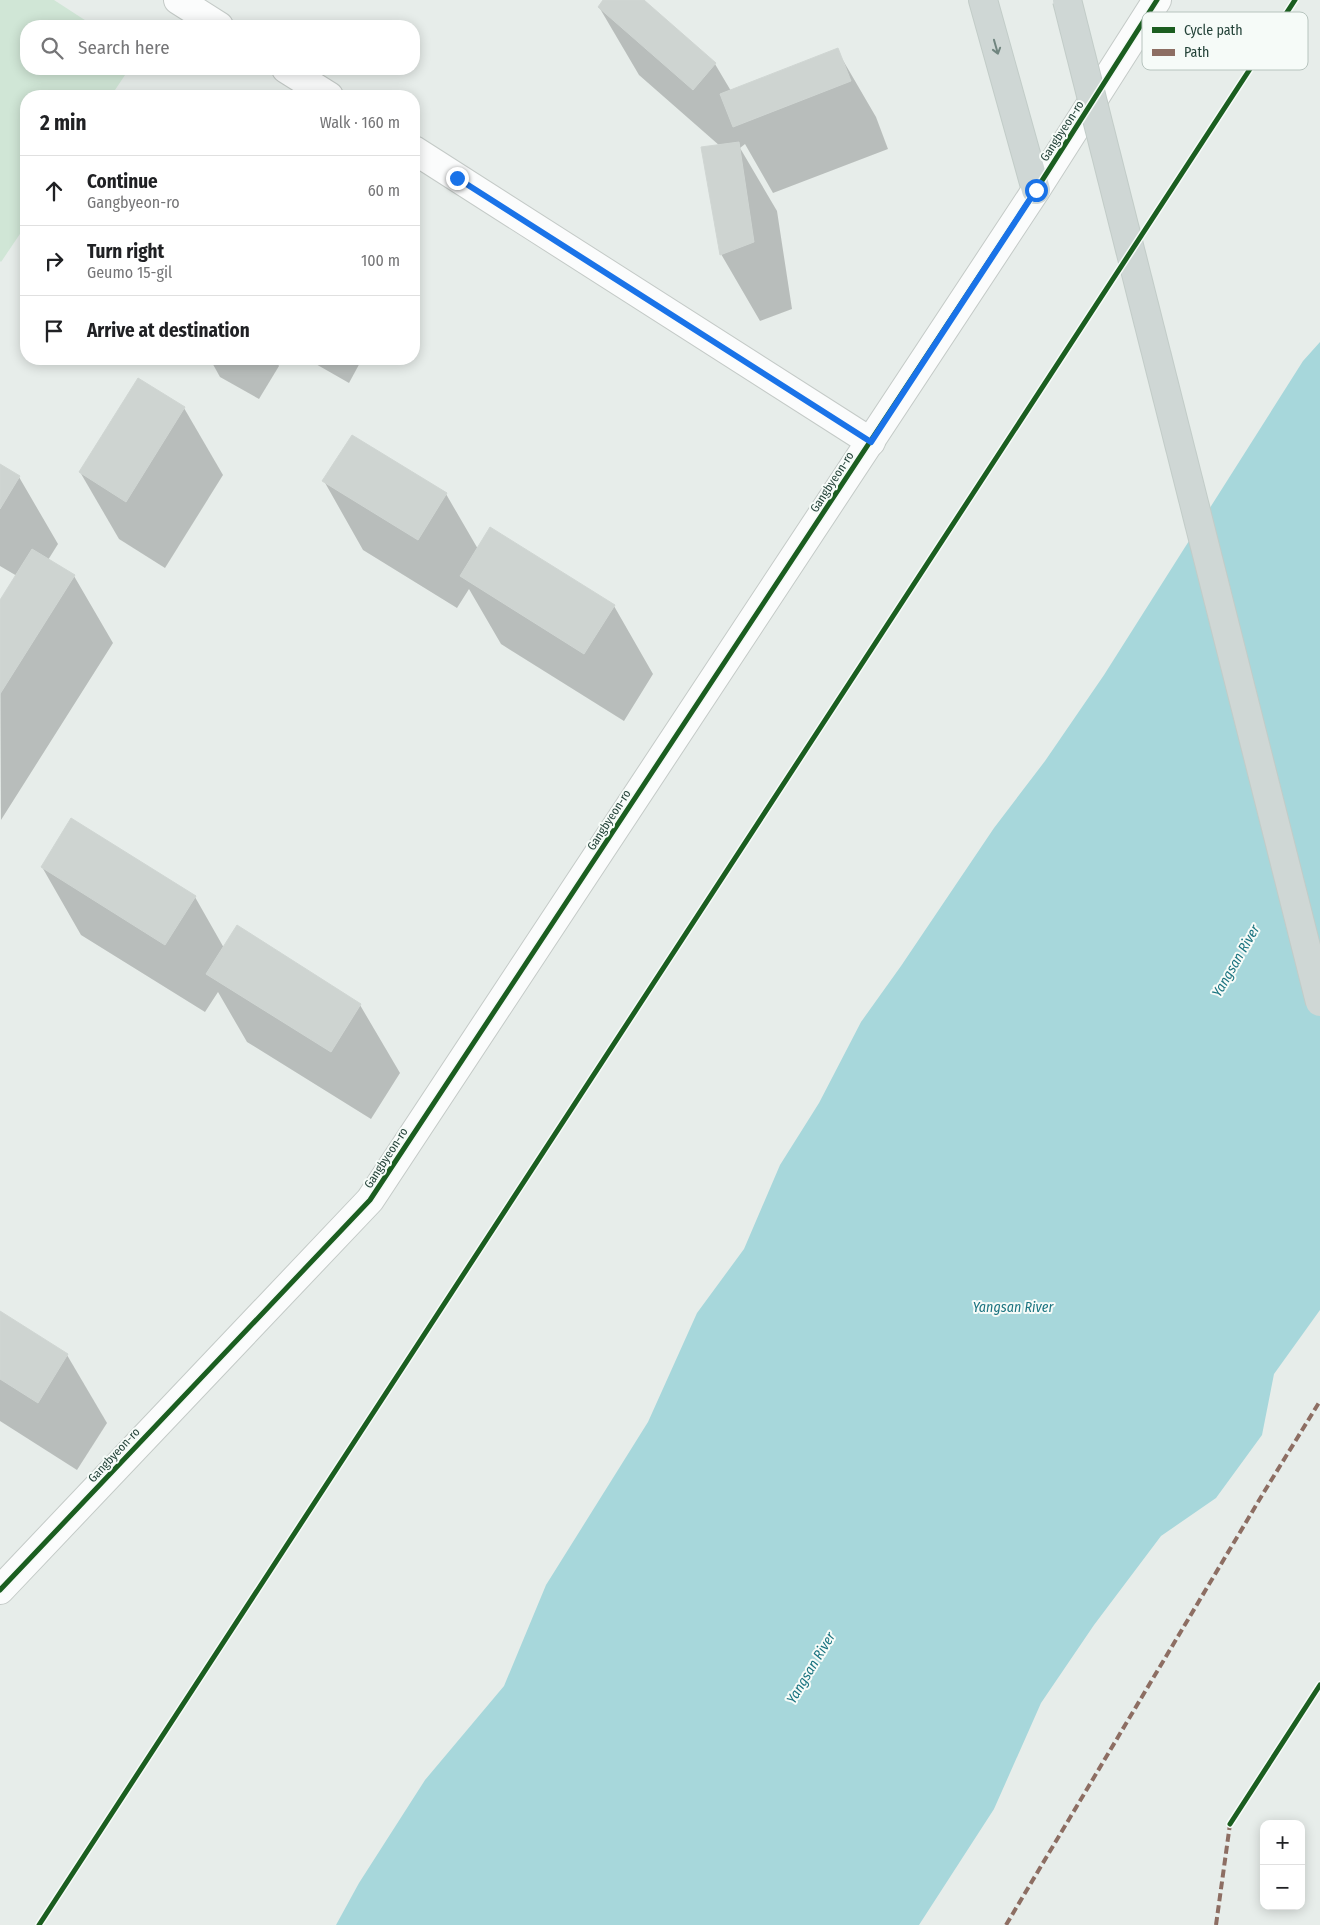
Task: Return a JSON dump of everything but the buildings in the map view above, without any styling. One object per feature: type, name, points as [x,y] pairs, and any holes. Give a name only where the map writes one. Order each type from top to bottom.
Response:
[{"type":"main road","points":[[983,0],[1036,190]]},
{"type":"main road","points":[[1067,0],[1320,1002]]},
{"type":"street","points":[[178,0],[210,20]]},
{"type":"street","name":"Gangbyeon-ro","points":[[1150,12],[1158,0]]},
{"type":"street","name":"Gangbyeon-ro","points":[[0,1590],[370,1200],[871,442],[1142,25]]},
{"type":"street","points":[[296,75],[319,90]]},
{"type":"street","points":[[420,154],[871,442]]},
{"type":"path","points":[[1287,12],[1295,0]]},
{"type":"path","points":[[1149,222],[1249,70]]},
{"type":"path","points":[[39,1925],[1112,280]]},
{"type":"green space","points":[[0,0],[54,0],[85,20],[20,20],[20,75],[125,75],[115,90],[20,90],[20,234],[0,261]]},
{"type":"water","name":"Yangsan River","points":[[1320,342],[1320,1310],[1274,1374],[1262,1435],[1216,1498],[1161,1536],[1094,1625],[1041,1703],[994,1809],[919,1925],[336,1925],[359,1883],[425,1780],[504,1686],[546,1585],[648,1422],[697,1313],[744,1249],[780,1165],[819,1103],[861,1022],[994,828],[1045,761],[1104,675],[1303,361]]},
{"type":"marked path","points":[[1006,1925],[1320,1401]]},
{"type":"marked path","points":[[1216,1925],[1230,1824]]},
{"type":"cycle path","points":[[1149,12],[1157,0]]},
{"type":"cycle path","points":[[1287,12],[1295,0]]},
{"type":"cycle path","points":[[0,1590],[370,1200],[1036,190],[1142,24]]},
{"type":"cycle path","points":[[39,1925],[1249,70]]},
{"type":"cycle path","points":[[1230,1824],[1320,1685]]},
{"type":"route","points":[[457,178],[871,442],[1036,190]]}]
